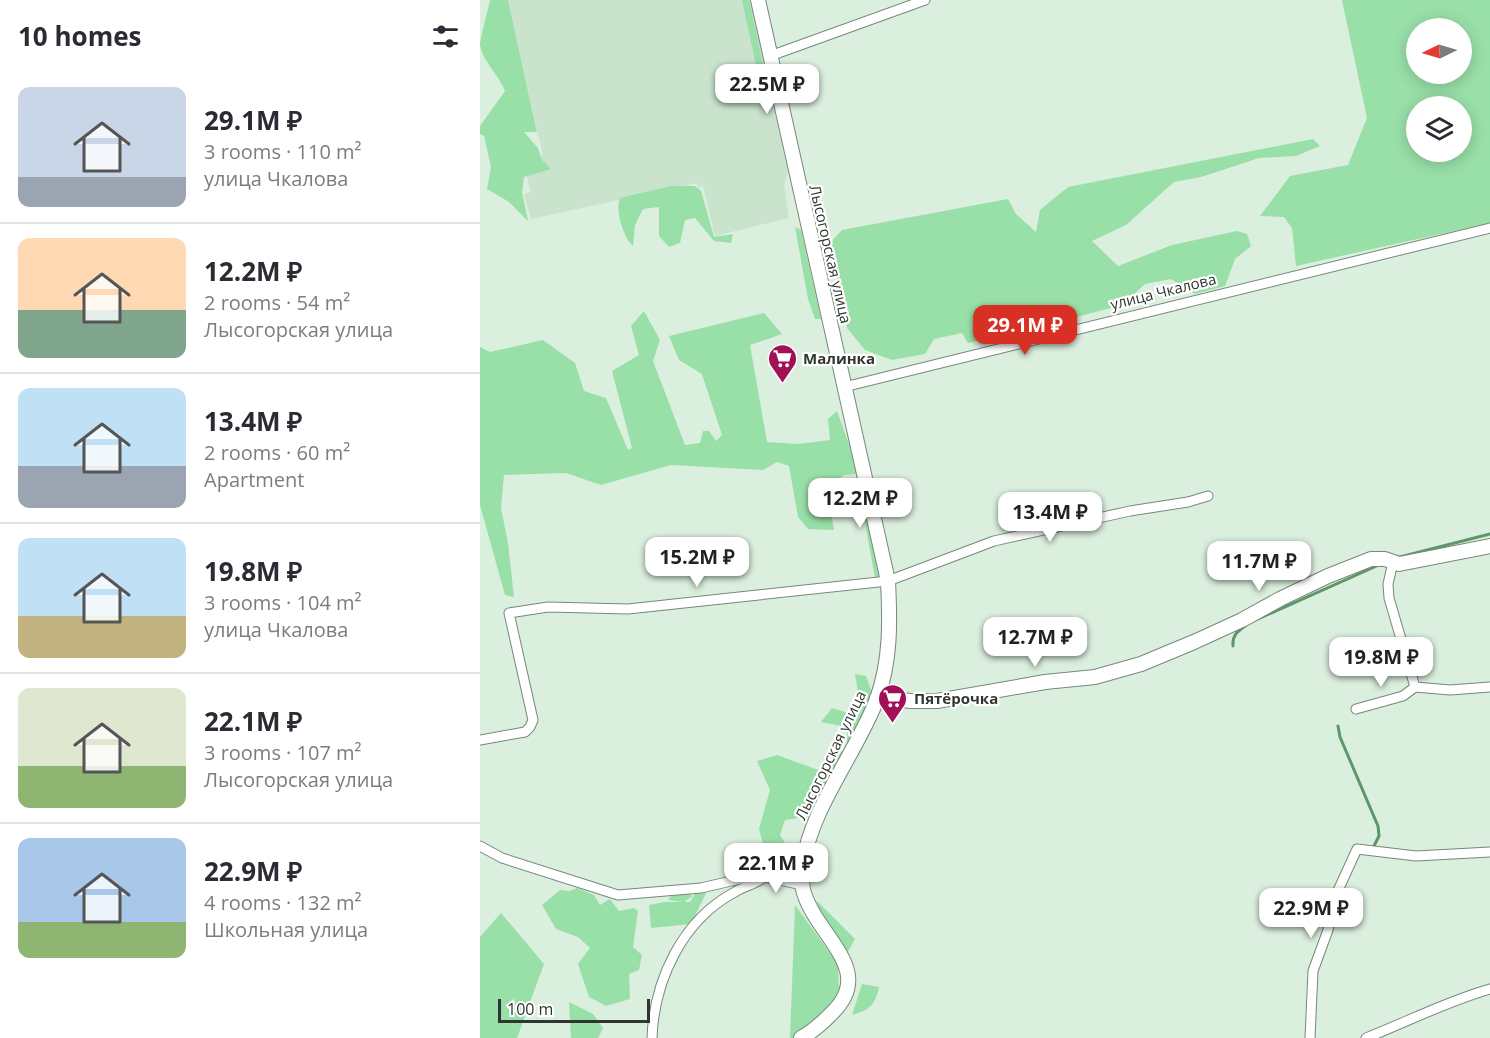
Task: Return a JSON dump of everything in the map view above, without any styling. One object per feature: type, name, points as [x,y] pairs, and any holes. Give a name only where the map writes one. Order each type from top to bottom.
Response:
[{"type":"street","name":"Лысогорская улица","points":[[758,0],[888,581],[889,641],[886,666],[877,698],[812,829],[804,864],[802,885],[813,914],[847,964],[849,988],[842,1005],[813,1031],[801,1038]]},
{"type":"street","points":[[770,56],[925,0]]},
{"type":"street","name":"улица Чкалова","points":[[844,387],[1490,228]]},
{"type":"street","points":[[480,740],[525,732],[533,720],[509,613],[548,607],[628,609],[888,581],[994,541],[1208,496]]},
{"type":"street","points":[[877,698],[937,701],[1122,670],[1242,620],[1280,598],[1371,559],[1407,563],[1490,546]]},
{"type":"street","points":[[1393,562],[1388,584],[1389,597],[1415,687]]},
{"type":"street","points":[[1356,709],[1403,696],[1415,687],[1450,690],[1490,687]]},
{"type":"street","points":[[480,846],[502,858],[618,896],[701,888],[756,877],[802,885]]},
{"type":"street","points":[[1310,1038],[1313,970],[1328,930],[1335,897],[1357,849],[1416,856],[1490,852]]},
{"type":"street","points":[[652,1038],[652,1018],[658,991],[671,957],[711,909],[735,891],[754,885],[756,877]]},
{"type":"street","points":[[1366,1038],[1459,998],[1490,989]]},
{"type":"shaded area","points":[[508,0],[751,0],[788,172],[784,186],[789,218],[715,236],[703,186],[698,187],[697,183],[531,219],[524,194],[531,192],[523,160],[543,156]]},
{"type":"green space","points":[[490,0],[508,0],[537,132],[524,132],[538,148],[542,160],[551,169],[524,177],[522,192],[528,221],[509,202],[487,189],[491,167],[484,136],[480,134],[480,126],[505,91],[480,46]]},
{"type":"green space","points":[[742,0],[749,0],[770,96],[763,98]]},
{"type":"green space","points":[[1342,0],[1490,0],[1490,223],[1296,266],[1292,228],[1284,217],[1260,216],[1290,176],[1348,165],[1367,118]]},
{"type":"green space","points":[[1313,139],[1320,146],[1296,156],[1259,158],[1201,177],[1174,182],[1126,225],[1092,241],[1118,266],[1172,245],[1237,231],[1247,234],[1251,246],[1235,259],[1225,286],[1195,294],[1171,279],[1145,284],[1122,305],[1054,323],[1041,322],[1031,329],[1019,331],[1009,321],[992,327],[991,338],[968,343],[962,333],[934,339],[925,354],[892,360],[865,350],[847,328],[830,243],[842,230],[1008,199],[1016,214],[1036,232],[1040,210],[1068,187]]},
{"type":"green space","points":[[671,186],[695,186],[701,191],[714,237],[733,234],[731,243],[714,241],[695,218],[685,220],[680,243],[669,247],[659,236],[659,207],[643,209],[635,225],[633,246],[621,223],[620,198]]},
{"type":"green space","points":[[795,227],[801,230],[821,319],[815,319],[808,299]]},
{"type":"green space","points":[[644,311],[660,340],[653,361],[685,445],[700,443],[703,431],[709,431],[716,441],[722,435],[702,374],[679,360],[669,336],[764,313],[782,334],[750,345],[767,442],[798,444],[830,440],[828,419],[837,411],[860,475],[881,574],[875,578],[856,474],[844,475],[827,489],[834,530],[808,529],[798,517],[789,466],[777,462],[763,470],[671,465],[601,485],[566,473],[504,475],[501,508],[508,543],[514,597],[505,595],[480,505],[480,347],[490,352],[543,340],[575,363],[584,391],[606,398],[628,450],[632,448],[612,371],[639,355],[631,326]]},
{"type":"green space","points":[[855,674],[866,676],[873,695],[853,744],[847,744],[847,727],[821,722],[832,708],[851,714],[858,693]]},
{"type":"green space","points":[[839,751],[846,752],[816,815],[785,820],[780,835],[795,859],[778,872],[757,870],[765,852],[759,829],[770,790],[757,761],[777,755],[821,771]]},
{"type":"green space","points":[[577,888],[594,895],[600,905],[610,899],[619,911],[634,908],[638,911],[633,947],[642,955],[639,970],[629,974],[630,999],[606,1006],[589,997],[578,964],[590,948],[578,937],[556,929],[542,905],[560,890],[569,891]]},
{"type":"green space","points":[[708,889],[691,924],[651,928],[649,905],[683,902],[668,900],[671,896],[685,893],[693,896],[684,902],[690,902],[697,891]]},
{"type":"green space","points":[[817,901],[855,939],[846,955],[820,916]]},
{"type":"green space","points":[[795,905],[838,964],[839,991],[827,1010],[794,1038],[790,1038]]},
{"type":"green space","points":[[501,913],[544,964],[517,1038],[480,1038],[480,937]]},
{"type":"green space","points":[[862,984],[879,987],[871,1006],[852,1015]]},
{"type":"green space","points":[[569,1002],[593,1014],[603,1028],[598,1038],[571,1038]]},
{"type":"waterway","points":[[1396,558],[1490,534]]},
{"type":"waterway","points":[[1233,646],[1235,635],[1249,623],[1381,564]]},
{"type":"waterway","points":[[1338,726],[1340,737],[1378,826],[1379,836],[1373,848]]},
{"type":"place","name":"Малинка","points":[[782,384]]},
{"type":"place","name":"Пятёрочка","points":[[893,724]]}]
